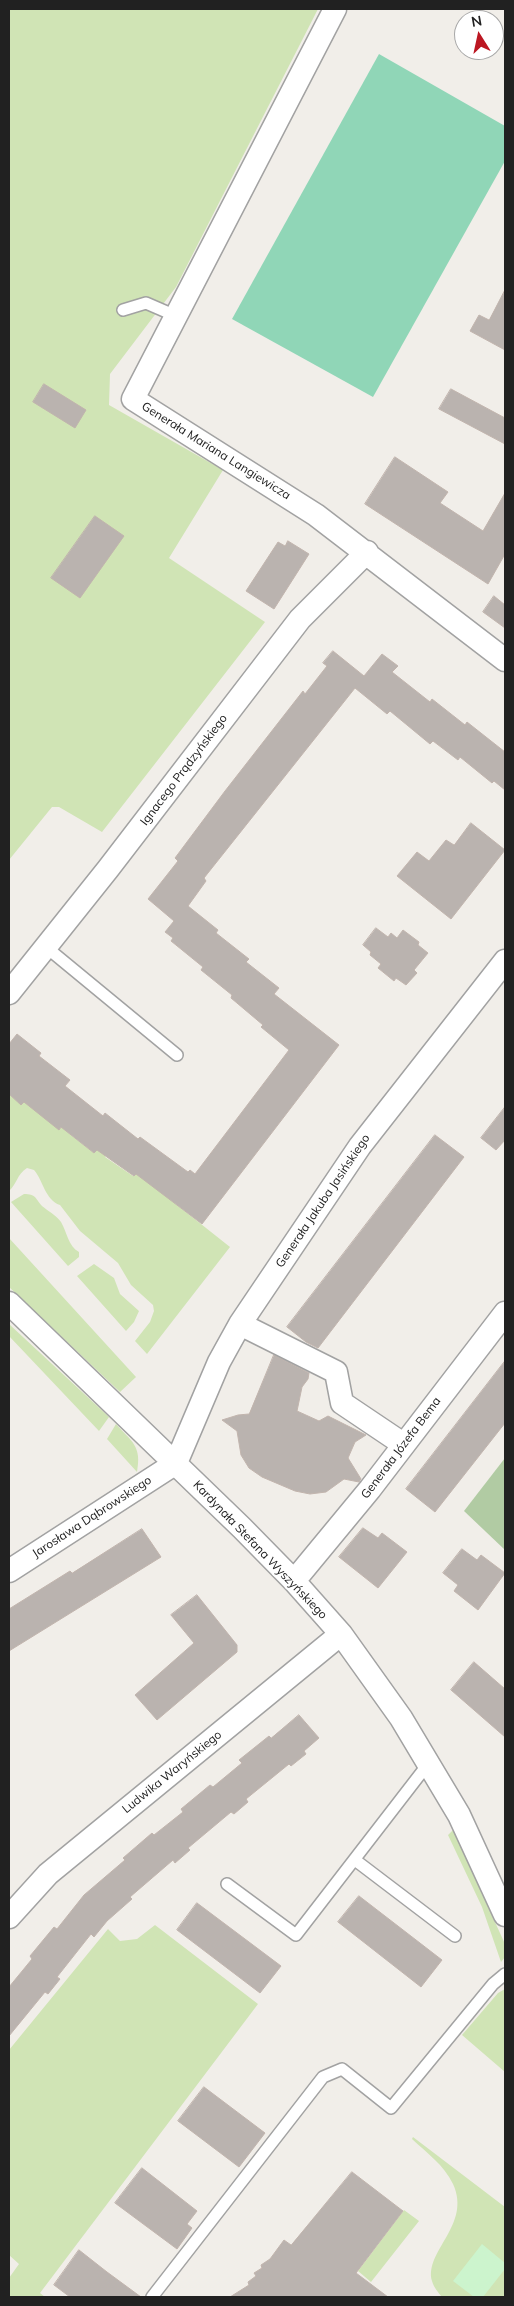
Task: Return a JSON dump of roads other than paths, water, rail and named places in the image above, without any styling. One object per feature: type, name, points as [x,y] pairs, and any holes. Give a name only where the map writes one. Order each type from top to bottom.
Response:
[{"type":"street","name":"Generała Mariana Langiewicza","points":[[335,9],[133,399],[316,515],[367,552],[505,660]]},
{"type":"street","name":"Ignacego Prądzyńskiego","points":[[9,993],[108,869],[300,618],[367,552]]},
{"type":"street","name":"Generała Jakuba Jasińskiego","points":[[176,1463],[219,1362],[240,1324],[360,1146],[505,961]]},
{"type":"street","name":"Kardynała Stefana Wyszyńskiego","points":[[9,1303],[176,1463],[294,1581],[341,1634],[401,1718],[458,1815],[505,1915]]},
{"type":"street","name":"Generała Józefa Bema","points":[[294,1581],[364,1497],[505,1313]]},
{"type":"street","points":[[240,1324],[336,1372],[342,1403],[403,1444]]},
{"type":"street","name":"Jarosława Dąbrowskiego","points":[[9,1571],[176,1463]]},
{"type":"street","name":"Ludwika Waryńskiego","points":[[9,1917],[48,1874],[341,1634]]},
{"type":"lane","points":[[123,310],[146,303],[176,316]]},
{"type":"lane","points":[[46,947],[177,1055]]},
{"type":"lane","points":[[227,1884],[296,1935],[428,1764]]},
{"type":"lane","points":[[355,1860],[455,1936]]},
{"type":"lane","points":[[152,2297],[323,2077],[342,2069],[391,2108],[493,1984],[505,1974]]}]
